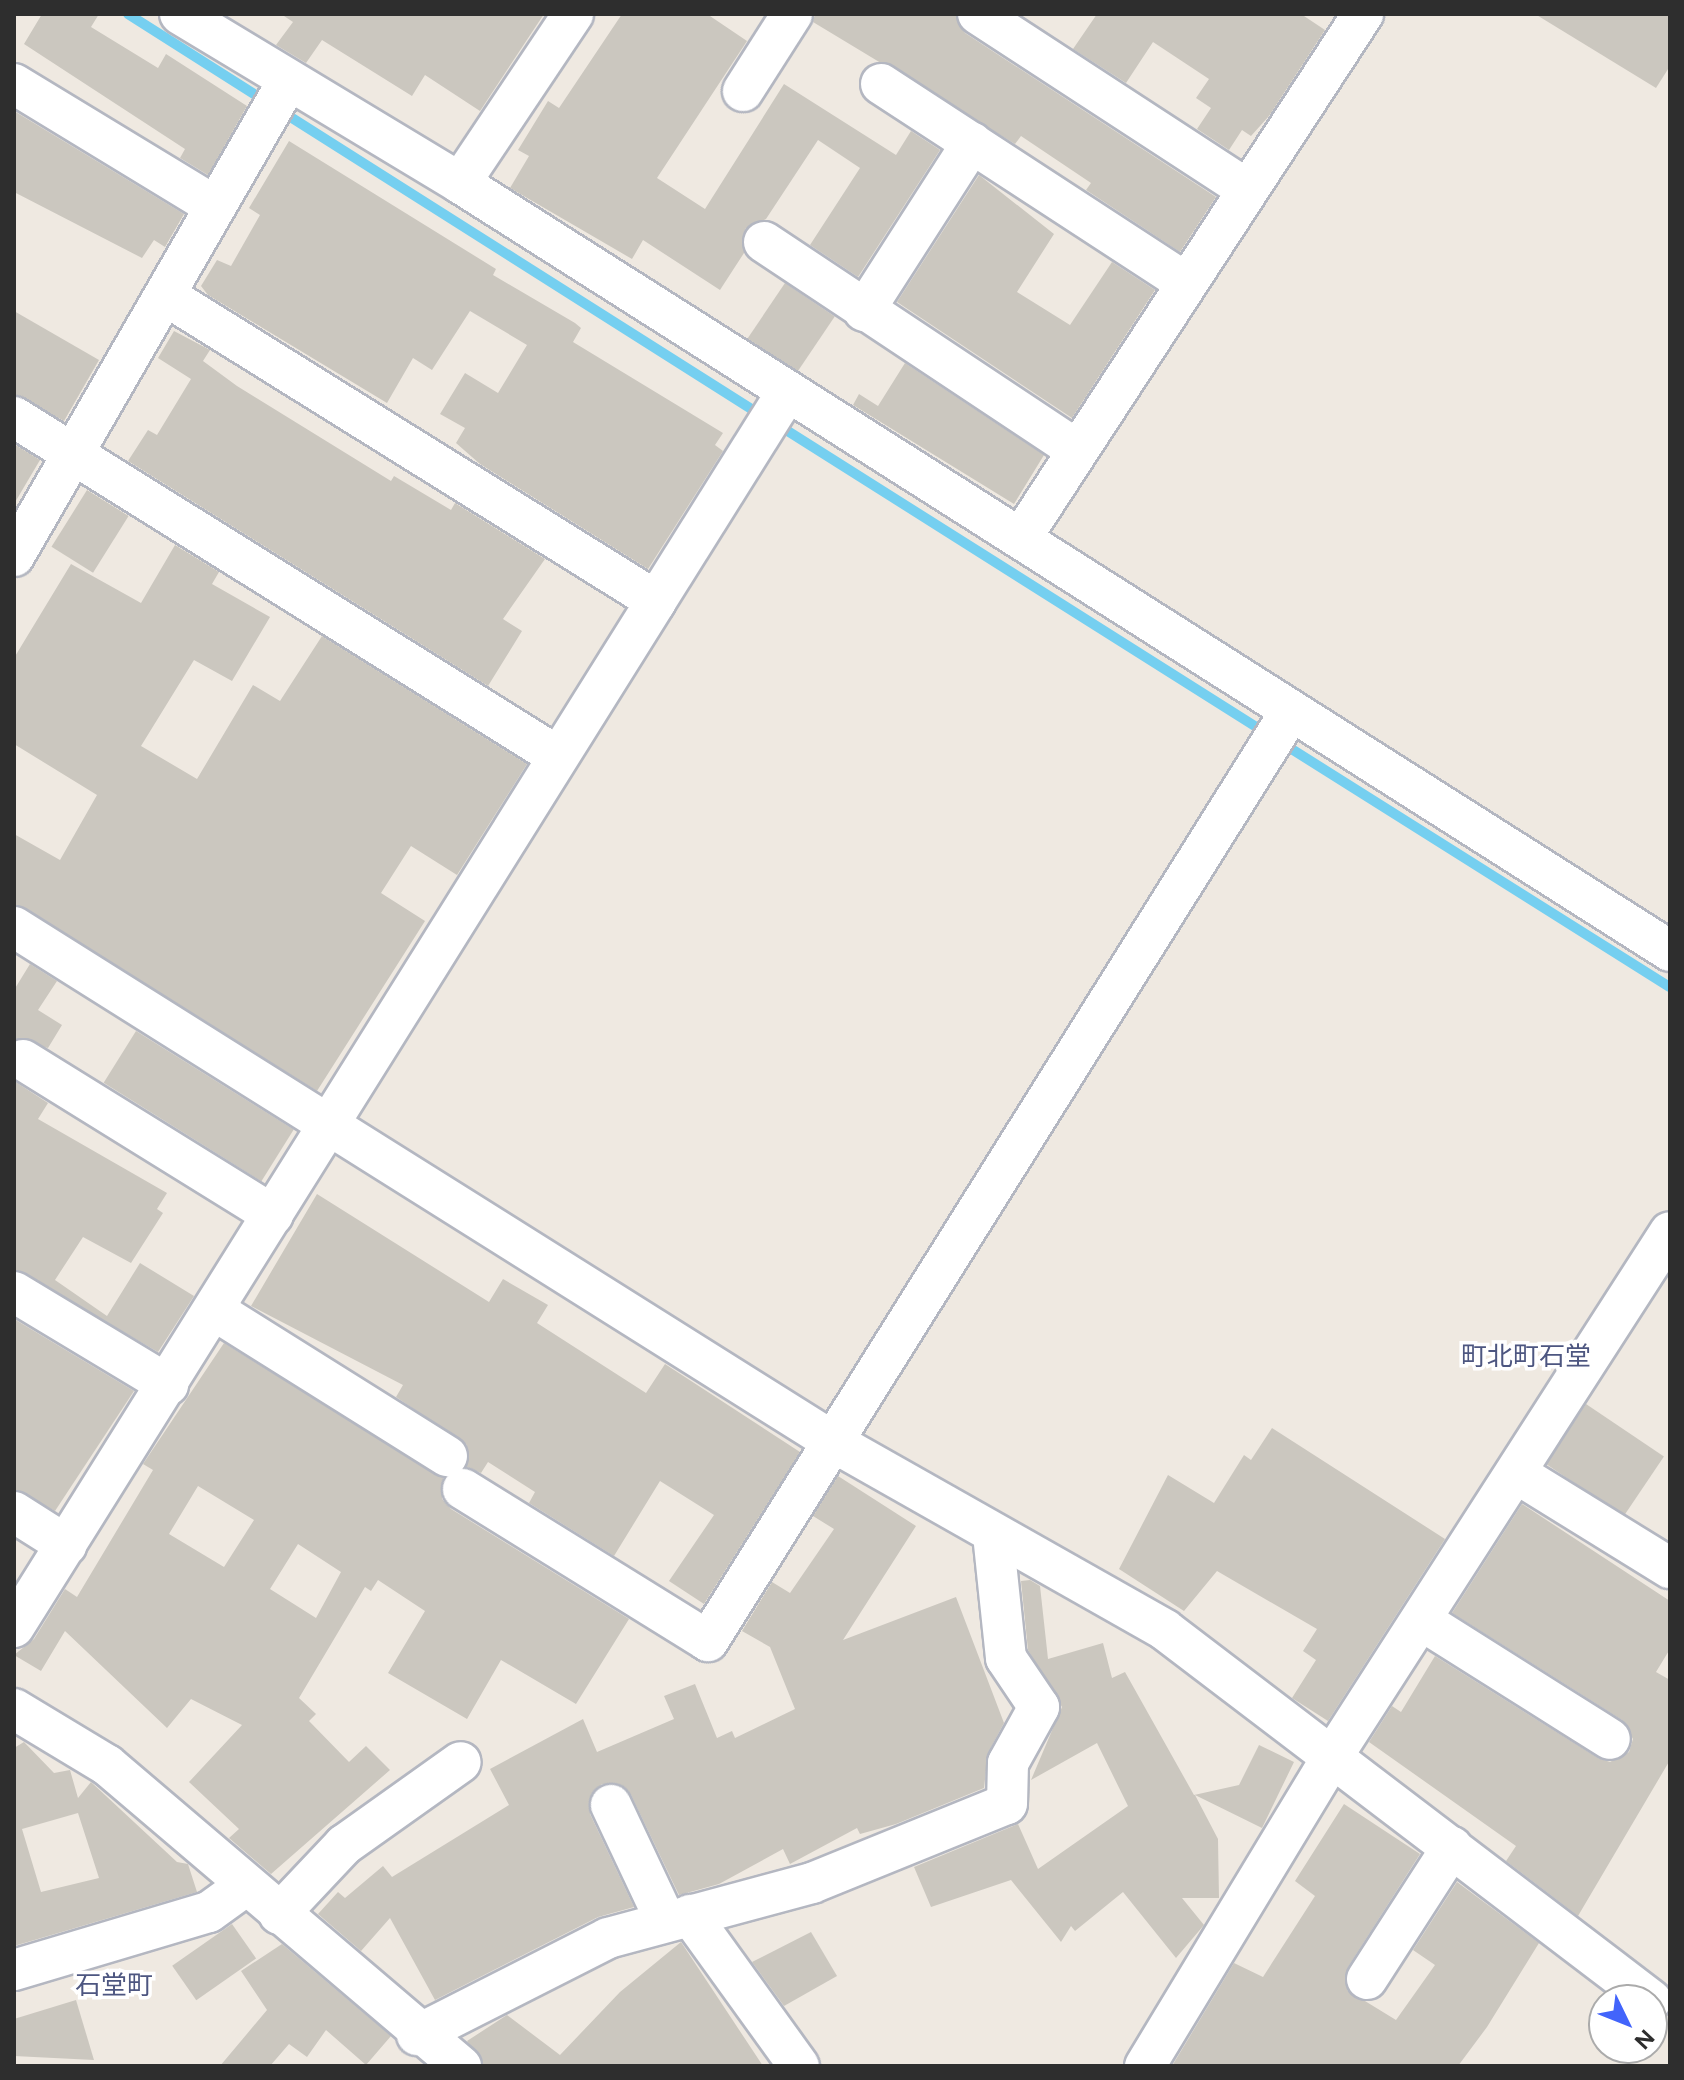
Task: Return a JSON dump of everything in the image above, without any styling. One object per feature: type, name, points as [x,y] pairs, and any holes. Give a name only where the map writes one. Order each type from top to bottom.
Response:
[{"type":"street","points":[[460,183],[573,14]]},
{"type":"street","points":[[743,91],[792,14]]},
{"type":"street","points":[[978,14],[1246,189]]},
{"type":"street","points":[[1021,538],[1355,17]]},
{"type":"street","points":[[205,21],[284,88],[460,183],[775,411],[1021,538],[1286,720],[1670,951]]},
{"type":"street","points":[[14,84],[215,206]]},
{"type":"street","points":[[881,84],[1185,282]]},
{"type":"street","points":[[14,556],[73,452],[168,297],[215,206],[284,88]]},
{"type":"street","points":[[864,311],[972,143]]},
{"type":"street","points":[[764,242],[1076,449]]},
{"type":"street","points":[[168,297],[656,601]]},
{"type":"street","points":[[14,1627],[775,411]]},
{"type":"street","points":[[14,417],[557,756]]},
{"type":"street","points":[[214,1310],[708,1641],[1286,720]]},
{"type":"street","points":[[14,927],[835,1443],[1165,1630],[1631,1984]]},
{"type":"street","points":[[23,1060],[273,1215]]},
{"type":"street","points":[[1145,2066],[1332,1757],[1670,1232]]},
{"type":"street","points":[[14,1292],[168,1385]]},
{"type":"street","points":[[1516,1473],[1670,1568]]},
{"type":"street","points":[[14,1512],[66,1545]]},
{"type":"street","points":[[417,2035],[608,1938],[812,1883],[1007,1804],[1008,1763],[1039,1707],[1006,1658],[993,1534]]},
{"type":"street","points":[[1421,1620],[1610,1739]]},
{"type":"street","points":[[14,1709],[107,1765],[417,2035],[461,2066]]},
{"type":"street","points":[[279,1914],[344,1845],[461,1762]]},
{"type":"street","points":[[611,1805],[678,1918],[799,2066]]},
{"type":"street","points":[[1367,1979],[1452,1847]]},
{"type":"street","points":[[14,1970],[209,1912],[245,1886]]},
{"type":"building","points":[[42,14],[99,14],[91,27],[158,68],[166,54],[247,106],[208,175],[180,158],[185,149],[24,44]]},
{"type":"building","points":[[281,14],[544,14],[480,111],[425,75],[412,96],[322,40],[306,63],[276,45],[293,22]]},
{"type":"building","points":[[622,14],[707,14],[747,41],[657,178],[705,209],[784,84],[896,155],[911,131],[940,150],[858,277],[810,245],[860,168],[818,140],[766,219],[745,229],[744,253],[720,290],[643,240],[632,259],[510,188],[529,156],[518,150],[548,101],[559,108]]},
{"type":"building","points":[[815,14],[955,14],[965,33],[1216,197],[1180,252],[1086,190],[1091,183],[1021,136],[1015,144],[813,22]]},
{"type":"building","points":[[1097,14],[1301,14],[1325,30],[1269,116],[1251,136],[1242,130],[1229,150],[1197,129],[1211,108],[1196,98],[1209,79],[1153,42],[1126,83],[1073,49]]},
{"type":"building","points":[[1535,14],[1670,14],[1670,66],[1656,88]]},
{"type":"building","points":[[14,111],[184,214],[165,247],[154,240],[142,258],[14,192]]},
{"type":"building","points":[[289,141],[496,269],[493,275],[581,328],[573,342],[723,433],[715,445],[723,451],[648,569],[480,464],[456,443],[465,428],[440,414],[465,373],[498,393],[527,345],[470,311],[432,370],[413,358],[387,403],[208,295],[201,286],[217,260],[231,266],[260,215],[249,208]]},
{"type":"building","points":[[979,175],[1054,234],[1017,292],[1070,325],[1112,262],[1155,290],[1072,418],[897,302]]},
{"type":"building","points":[[785,283],[835,317],[797,372],[748,339]]},
{"type":"building","points":[[14,311],[99,360],[64,421],[14,394]]},
{"type":"building","points":[[174,331],[210,350],[203,361],[237,386],[391,481],[394,476],[451,510],[455,503],[545,559],[503,619],[522,631],[488,686],[128,461],[148,430],[157,435],[191,379],[158,358]]},
{"type":"building","points":[[905,363],[1044,455],[1014,504],[853,405],[859,394],[878,406]]},
{"type":"building","points":[[14,444],[40,460],[14,504]]},
{"type":"building","points":[[87,490],[129,516],[93,573],[51,547]]},
{"type":"building","points":[[175,545],[219,572],[212,584],[270,617],[232,681],[194,660],[141,746],[197,779],[253,685],[280,701],[322,636],[527,764],[457,875],[411,846],[381,893],[425,921],[317,1091],[14,904],[14,834],[60,860],[97,795],[14,744],[14,658],[71,564],[141,603]]},
{"type":"building","points":[[30,964],[57,981],[38,1010],[62,1025],[48,1048],[14,1039],[14,990]]},
{"type":"building","points":[[136,1031],[294,1130],[261,1181],[104,1083]]},
{"type":"building","points":[[14,1081],[48,1103],[38,1119],[167,1193],[157,1209],[163,1213],[131,1263],[83,1237],[55,1280],[107,1316],[140,1263],[194,1296],[158,1352],[14,1269]]},
{"type":"building","points":[[317,1194],[489,1302],[503,1279],[548,1305],[537,1323],[646,1393],[665,1364],[800,1452],[704,1604],[669,1581],[714,1515],[660,1481],[614,1556],[529,1503],[535,1492],[488,1462],[481,1473],[467,1467],[467,1445],[396,1397],[403,1385],[251,1306]]},
{"type":"building","points":[[14,1319],[134,1391],[55,1511],[14,1489]]},
{"type":"building","points":[[224,1343],[443,1478],[442,1499],[451,1509],[629,1619],[576,1704],[501,1660],[467,1719],[388,1673],[425,1611],[378,1580],[371,1591],[365,1587],[299,1698],[316,1714],[309,1721],[349,1762],[366,1746],[390,1770],[271,1874],[229,1838],[239,1829],[189,1782],[242,1725],[191,1699],[167,1728],[65,1631],[41,1671],[14,1655],[34,1639],[65,1589],[77,1597],[153,1470],[143,1464]],"holes":[[[198,1486],[254,1520],[224,1567],[169,1534]],[[298,1544],[341,1572],[316,1618],[270,1589]]]},
{"type":"building","points":[[1586,1404],[1664,1457],[1624,1516],[1546,1464]]},
{"type":"building","points":[[1272,1428],[1445,1539],[1328,1721],[1292,1698],[1316,1660],[1303,1651],[1317,1629],[1217,1571],[1184,1611],[1119,1569],[1168,1475],[1214,1503],[1244,1455],[1251,1460]]},
{"type":"building","points":[[838,1476],[916,1526],[843,1640],[956,1597],[1004,1723],[988,1753],[984,1788],[896,1824],[860,1834],[857,1828],[790,1864],[783,1849],[719,1884],[679,1895],[631,1795],[602,1784],[592,1793],[590,1814],[634,1907],[598,1917],[435,2000],[390,1918],[361,1951],[318,1914],[338,1892],[345,1898],[383,1866],[392,1877],[509,1805],[490,1769],[583,1719],[597,1752],[674,1719],[664,1696],[695,1684],[717,1738],[732,1731],[735,1738],[795,1709],[770,1647],[742,1631],[772,1582],[790,1593],[834,1529],[813,1516]]},
{"type":"building","points":[[1522,1504],[1670,1601],[1670,1649],[1656,1672],[1670,1680],[1670,1760],[1578,1916],[1506,1861],[1516,1846],[1369,1742],[1392,1706],[1401,1712],[1435,1656],[1598,1758],[1610,1762],[1629,1752],[1633,1739],[1622,1720],[1452,1613]]},
{"type":"building","points":[[1030,1580],[1040,1586],[1048,1659],[1103,1643],[1112,1678],[1125,1672],[1194,1795],[1239,1785],[1259,1745],[1294,1762],[1262,1828],[1195,1795],[1218,1839],[1219,1898],[1182,1898],[1204,1925],[1176,1958],[1123,1892],[1075,1931],[1071,1926],[1061,1942],[1011,1880],[931,1907],[914,1867],[1018,1824],[1038,1869],[1128,1806],[1097,1743],[1031,1780],[1062,1707],[1028,1650],[1021,1581]]},
{"type":"building","points":[[24,1742],[54,1773],[70,1770],[78,1798],[91,1782],[177,1862],[188,1864],[197,1892],[14,1946],[14,1748]],"holes":[[[78,1813],[99,1878],[41,1892],[22,1829]]]},
{"type":"building","points":[[1344,1804],[1420,1854],[1348,1967],[1347,1990],[1396,2020],[1435,1965],[1413,1950],[1457,1882],[1539,1943],[1487,2027],[1458,2066],[1172,2066],[1234,1963],[1263,1977],[1315,1896],[1295,1881]]},
{"type":"building","points":[[232,1924],[256,1958],[196,2000],[172,1966]]},
{"type":"building","points":[[811,1932],[837,1976],[784,2006],[752,1962]]},
{"type":"building","points":[[681,1942],[763,2066],[483,2066],[467,2041],[507,2015],[560,2055],[620,1992]]},
{"type":"building","points":[[282,1944],[391,2036],[366,2065],[326,2030],[307,2057],[289,2044],[270,2066],[220,2066],[267,2010],[241,1971]]},
{"type":"building","points":[[76,2000],[94,2060],[14,2056],[14,2019]]},
{"type":"waterway","points":[[128,14],[268,103]]},
{"type":"waterway","points":[[281,111],[761,415]]},
{"type":"waterway","points":[[775,423],[1269,735]]},
{"type":"waterway","points":[[1282,743],[1670,987]]},
{"type":"district","name":"町北町石堂","points":[[1526,1357]]},
{"type":"district","name":"石堂町","points":[[114,1986]]}]
